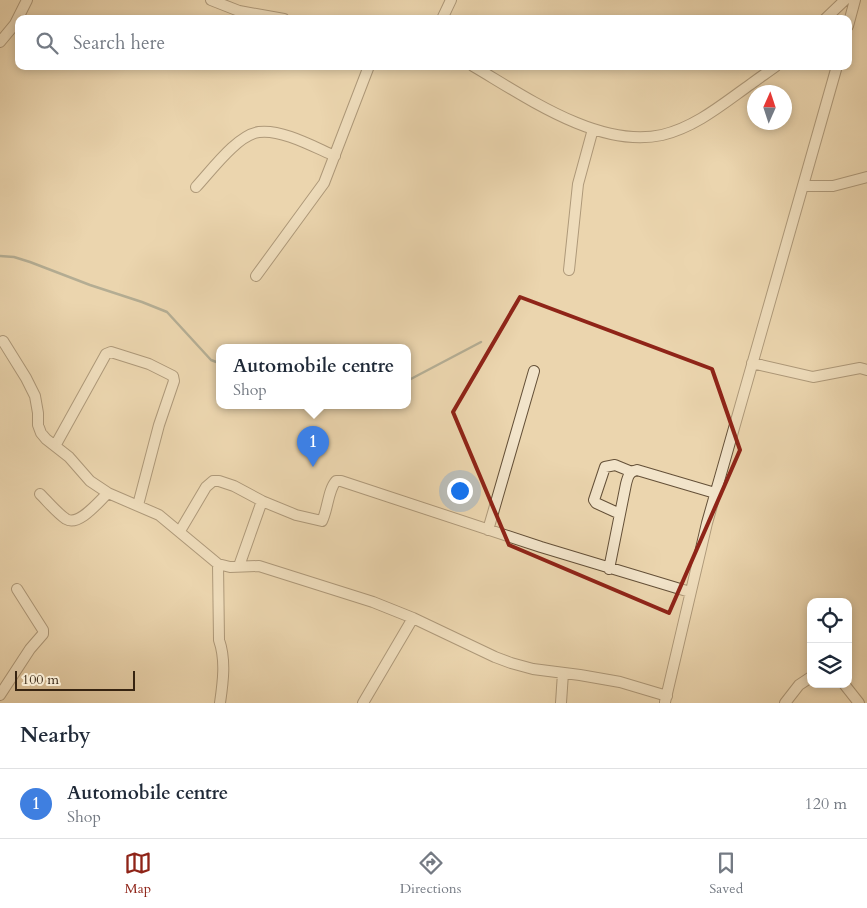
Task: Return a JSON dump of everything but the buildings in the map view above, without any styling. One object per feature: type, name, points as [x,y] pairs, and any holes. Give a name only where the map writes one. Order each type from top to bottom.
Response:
[{"type":"street","points":[[20,15],[27,0]]},
{"type":"street","points":[[211,0],[239,11],[262,15]]},
{"type":"street","points":[[444,15],[451,0]]},
{"type":"street","points":[[829,15],[845,0]]},
{"type":"street","points":[[851,15],[855,0]]},
{"type":"street","points":[[0,42],[15,24]]},
{"type":"street","points":[[256,276],[324,183],[368,70]]},
{"type":"street","points":[[480,70],[581,125],[606,133],[642,138],[664,134],[710,113],[770,70]]},
{"type":"street","points":[[3,341],[35,396],[38,425],[41,433],[69,457],[90,481],[108,493],[159,515],[218,564],[230,567],[259,566],[373,602],[414,618],[495,657],[533,669],[620,682],[666,700],[690,592],[715,493],[836,70]]},
{"type":"street","points":[[570,270],[578,184],[593,129]]},
{"type":"street","points":[[196,187],[235,146],[246,137],[258,132],[270,132],[290,137],[335,156]]},
{"type":"street","points":[[804,186],[833,186],[867,177]]},
{"type":"street","points":[[55,446],[106,354],[111,352],[149,364],[173,376],[174,381],[159,425],[138,506]]},
{"type":"street","points":[[752,363],[813,377],[860,368],[867,370]]},
{"type":"street","points":[[488,530],[534,371]]},
{"type":"street","points":[[620,514],[596,504],[594,495],[605,467],[615,466],[632,472]]},
{"type":"street","points":[[609,569],[628,476],[632,472],[637,470],[715,493]]},
{"type":"street","points":[[180,531],[206,487],[213,481],[234,486],[262,501],[296,515],[322,521],[327,511],[332,486],[336,481],[341,481],[609,569],[690,592]]},
{"type":"street","points":[[40,494],[66,519],[74,521],[81,518],[108,493]]},
{"type":"street","points":[[239,566],[262,501]]},
{"type":"street","points":[[218,564],[218,634],[223,651],[220,703]]},
{"type":"street","points":[[0,695],[20,663],[43,634],[43,630],[17,589]]},
{"type":"street","points":[[363,703],[414,618]]},
{"type":"street","points":[[561,703],[563,674]]},
{"type":"street","points":[[785,703],[799,685],[807,680]]},
{"type":"street","points":[[794,703],[800,693],[807,687]]},
{"type":"street","points":[[847,688],[859,703]]},
{"type":"highlighted area","points":[[520,297],[712,369],[740,450],[669,613],[509,545],[453,412]]},
{"type":"waterway","points":[[0,256],[14,257],[30,262],[167,312],[211,360],[216,362]]},
{"type":"waterway","points":[[411,379],[481,342]]},
{"type":"place","name":"Automobile centre","points":[[313,467]]}]
